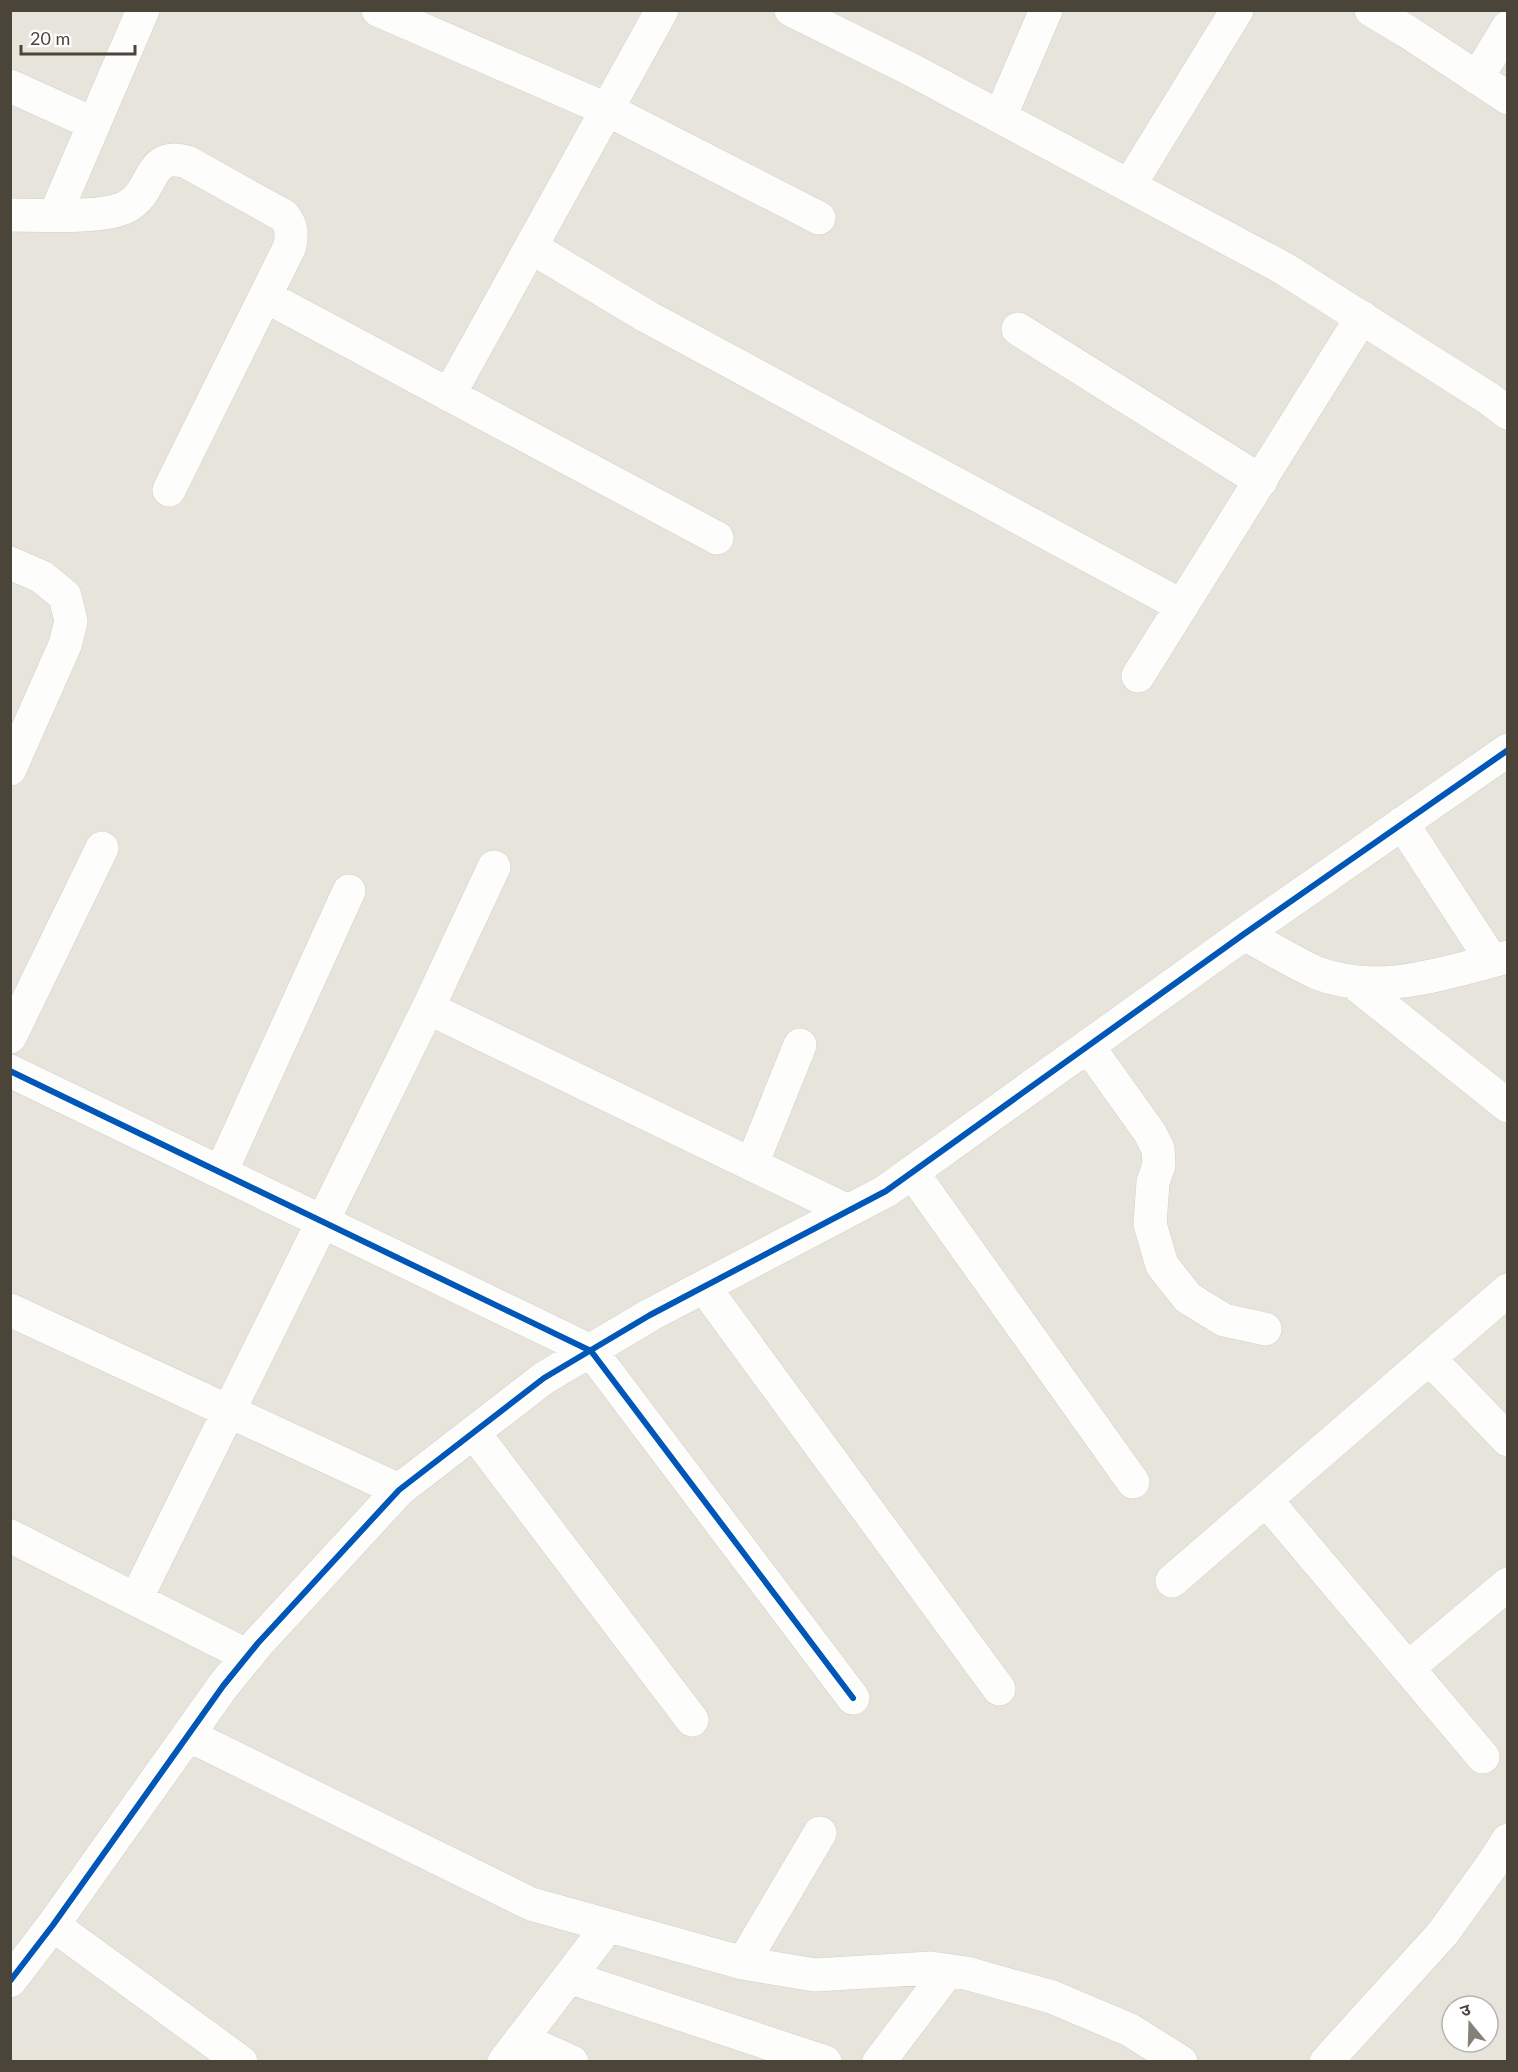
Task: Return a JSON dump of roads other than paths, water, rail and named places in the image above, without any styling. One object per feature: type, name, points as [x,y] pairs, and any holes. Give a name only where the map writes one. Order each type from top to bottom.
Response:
[{"type":"street","points":[[55,215],[143,10]]},
{"type":"street","points":[[378,10],[608,110],[819,218]]},
{"type":"street","points":[[449,395],[662,10]]},
{"type":"street","points":[[791,10],[843,22],[912,70],[1283,267],[1508,412]]},
{"type":"street","points":[[1000,117],[1046,10]]},
{"type":"street","points":[[1129,186],[1237,10]]},
{"type":"street","points":[[1371,10],[1508,98]]},
{"type":"street","points":[[1477,78],[1508,27]]},
{"type":"street","points":[[10,86],[94,124]]},
{"type":"street","points":[[10,215],[109,214],[128,206],[144,191],[157,167],[164,160],[175,159],[187,162],[284,216],[290,224],[292,235],[290,246],[169,490]]},
{"type":"street","points":[[531,247],[646,316],[1182,606]]},
{"type":"street","points":[[265,296],[717,538]]},
{"type":"street","points":[[1138,676],[1362,317]]},
{"type":"street","points":[[1018,328],[1261,481]]},
{"type":"street","points":[[10,563],[42,577],[65,596],[71,621],[65,645],[10,769]]},
{"type":"street","points":[[10,1981],[53,1925],[223,1686],[399,1490],[544,1378],[650,1315],[886,1191],[1244,934],[1508,750]]},
{"type":"street","points":[[1244,934],[1318,973],[1353,982],[1393,983],[1500,959],[1402,823]]},
{"type":"street","points":[[10,1038],[102,848]]},
{"type":"street","points":[[136,1599],[428,1008],[494,867]]},
{"type":"street","points":[[220,1172],[349,891]]},
{"type":"street","points":[[1353,982],[1508,1106]]},
{"type":"street","points":[[428,1008],[848,1211]]},
{"type":"street","points":[[752,1164],[800,1046]]},
{"type":"street","points":[[1088,1046],[1150,1133],[1158,1149],[1159,1165],[1153,1182],[1150,1224],[1162,1265],[1188,1298],[1224,1320],[1265,1329]]},
{"type":"street","points":[[10,1071],[591,1351],[853,1698]]},
{"type":"street","points":[[912,1172],[1133,1482]]},
{"type":"street","points":[[704,1287],[999,1689]]},
{"type":"street","points":[[1172,1581],[1508,1290]]},
{"type":"street","points":[[10,1310],[399,1490]]},
{"type":"street","points":[[1429,1358],[1508,1440]]},
{"type":"street","points":[[474,1433],[692,1720]]},
{"type":"street","points":[[1266,1500],[1483,1757]]},
{"type":"street","points":[[10,1536],[248,1656]]},
{"type":"street","points":[[1408,1668],[1508,1584]]},
{"type":"street","points":[[188,1735],[531,1904],[743,1963],[815,1975],[931,1968],[966,1973],[1052,1997],[1130,2030],[1182,2061]]},
{"type":"street","points":[[743,1963],[820,1833]]},
{"type":"street","points":[[1326,2061],[1443,1933],[1508,1840]]},
{"type":"street","points":[[53,1925],[241,2061]]},
{"type":"street","points":[[572,2061],[513,2050],[608,1926]]},
{"type":"street","points":[[879,2061],[948,1971]]},
{"type":"street","points":[[569,1977],[825,2061]]}]
